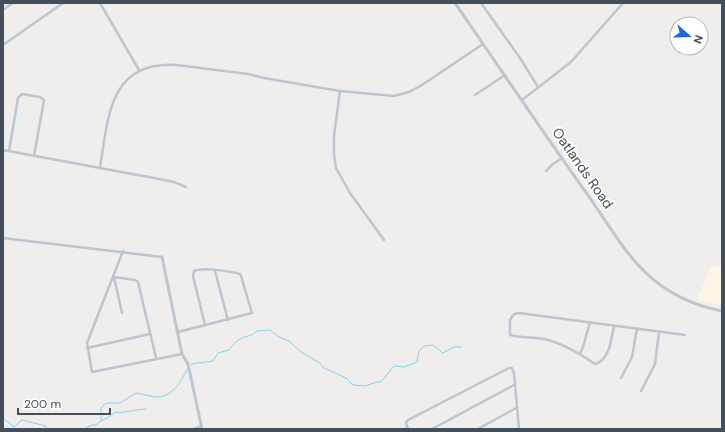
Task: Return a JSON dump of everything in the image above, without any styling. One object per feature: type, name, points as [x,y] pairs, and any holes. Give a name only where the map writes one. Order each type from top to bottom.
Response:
[{"type":"street","points":[[3,10],[13,3]]},
{"type":"street","points":[[3,45],[63,3]]},
{"type":"street","points":[[100,3],[140,70]]},
{"type":"street","name":"Oatlands Road","points":[[455,3],[627,251],[644,272],[673,293],[710,309],[722,311]]},
{"type":"street","points":[[481,3],[520,58],[538,87]]},
{"type":"street","points":[[522,100],[572,62],[623,3]]},
{"type":"street","points":[[100,168],[107,125],[115,95],[126,81],[140,70],[157,65],[177,65],[248,74],[264,78],[388,97],[405,93],[422,85],[484,44]]},
{"type":"street","points":[[475,95],[505,75]]},
{"type":"street","points":[[340,90],[334,136],[334,156],[336,168],[350,193],[384,240]]},
{"type":"street","points":[[9,151],[18,98],[22,94],[40,97],[44,100],[34,156]]},
{"type":"street","points":[[3,150],[174,182],[186,187]]},
{"type":"street","points":[[546,171],[562,158]]},
{"type":"street","points":[[3,238],[162,257],[182,354],[188,364],[202,428],[193,429]]},
{"type":"street","points":[[123,252],[88,341],[87,348],[93,372],[156,358],[182,354]]},
{"type":"street","points":[[178,332],[252,313],[241,276],[237,273],[196,270],[193,274],[205,325]]},
{"type":"street","points":[[215,271],[228,320]]},
{"type":"street","points":[[114,277],[122,313]]},
{"type":"street","points":[[114,277],[135,280],[138,282],[156,358]]},
{"type":"street","points":[[614,326],[608,351],[602,360],[595,364],[580,354],[558,343],[544,339],[510,335],[510,320],[514,314],[519,313],[685,335]]},
{"type":"street","points":[[580,354],[590,322]]},
{"type":"street","points":[[621,378],[632,356],[637,328]]},
{"type":"street","points":[[641,391],[655,364],[659,332]]},
{"type":"street","points":[[87,348],[150,334]]},
{"type":"street","points":[[408,429],[406,423],[412,418],[506,368],[511,368],[513,370],[519,429]]},
{"type":"street","points":[[432,429],[514,385]]},
{"type":"street","points":[[478,429],[516,408]]},
{"type":"shaded area","points":[[712,265],[722,268],[722,304],[714,304],[697,299]]},
{"type":"waterway","points":[[191,364],[213,361],[218,353],[229,350],[240,339],[257,331],[270,330],[279,337],[289,341],[301,352],[320,363],[324,368],[346,378],[353,385],[365,386],[381,382],[394,366],[404,367],[417,362],[419,351],[424,346],[433,345],[443,353],[454,347],[462,347]]},
{"type":"waterway","points":[[101,420],[101,408],[106,403],[120,403],[136,393],[153,397],[169,394],[180,382],[188,367]]},
{"type":"waterway","points":[[84,429],[92,425],[96,425],[115,412],[146,409]]},
{"type":"waterway","points":[[3,418],[14,427],[22,420],[46,426],[46,429]]}]
